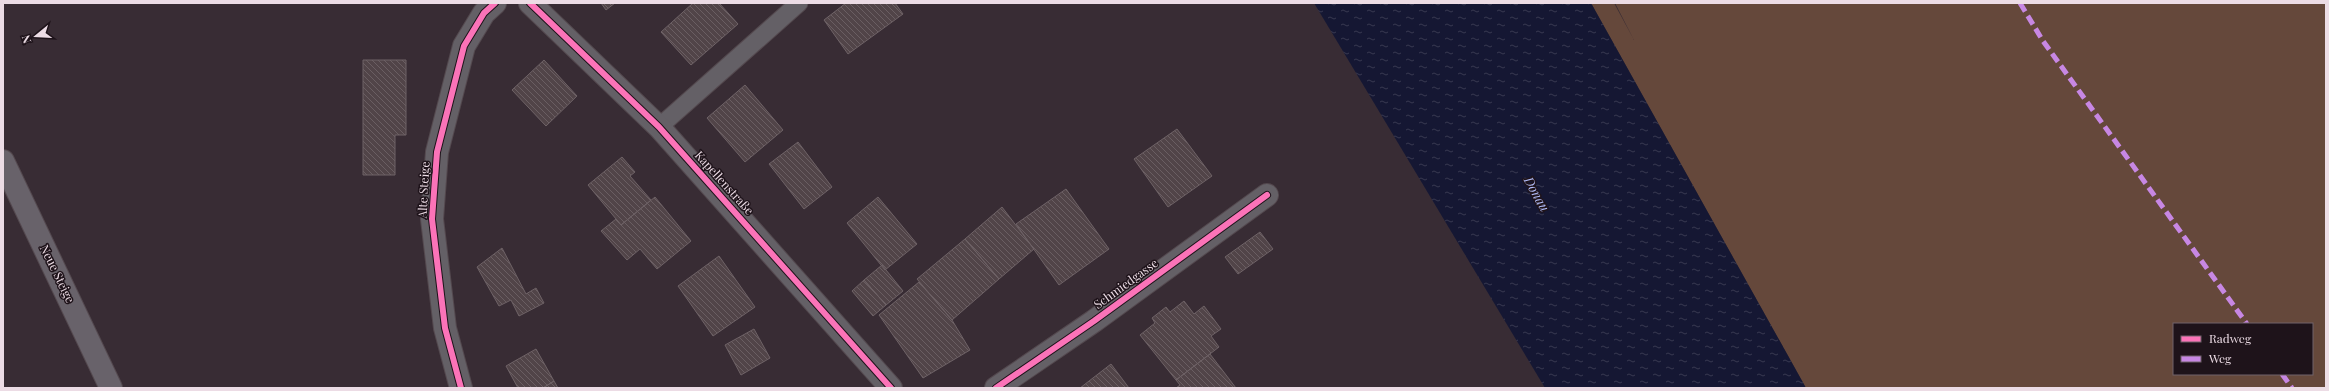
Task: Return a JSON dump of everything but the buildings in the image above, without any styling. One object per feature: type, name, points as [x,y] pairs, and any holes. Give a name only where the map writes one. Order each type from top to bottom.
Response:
[{"type":"main road","name":"Neue Steige","points":[[3,161],[111,388]]},
{"type":"street","name":"Alte Steige","points":[[461,388],[445,328],[432,219],[437,152],[464,46],[484,14],[495,3]]},
{"type":"street","name":"Kapellenstraße","points":[[530,3],[659,127],[890,388]]},
{"type":"street","name":"Schmiedgasse","points":[[996,388],[1094,321],[1267,195]]},
{"type":"lane","points":[[659,127],[799,3]]},
{"type":"shaded area","points":[[1591,3],[1614,3],[1634,40],[1615,3],[2326,3],[2326,388],[1806,388]]},
{"type":"water","name":"Donau","points":[[1314,3],[1591,3],[1806,388],[1545,388]]},
{"type":"marked path","points":[[2020,3],[2043,41],[2246,323]]},
{"type":"marked path","points":[[2283,375],[2292,388]]},
{"type":"cycle path","points":[[461,388],[445,328],[432,219],[437,152],[464,46],[484,13],[495,3]]},
{"type":"cycle path","points":[[530,3],[659,127],[891,388]]},
{"type":"cycle path","points":[[996,388],[1094,321],[1267,195]]}]
